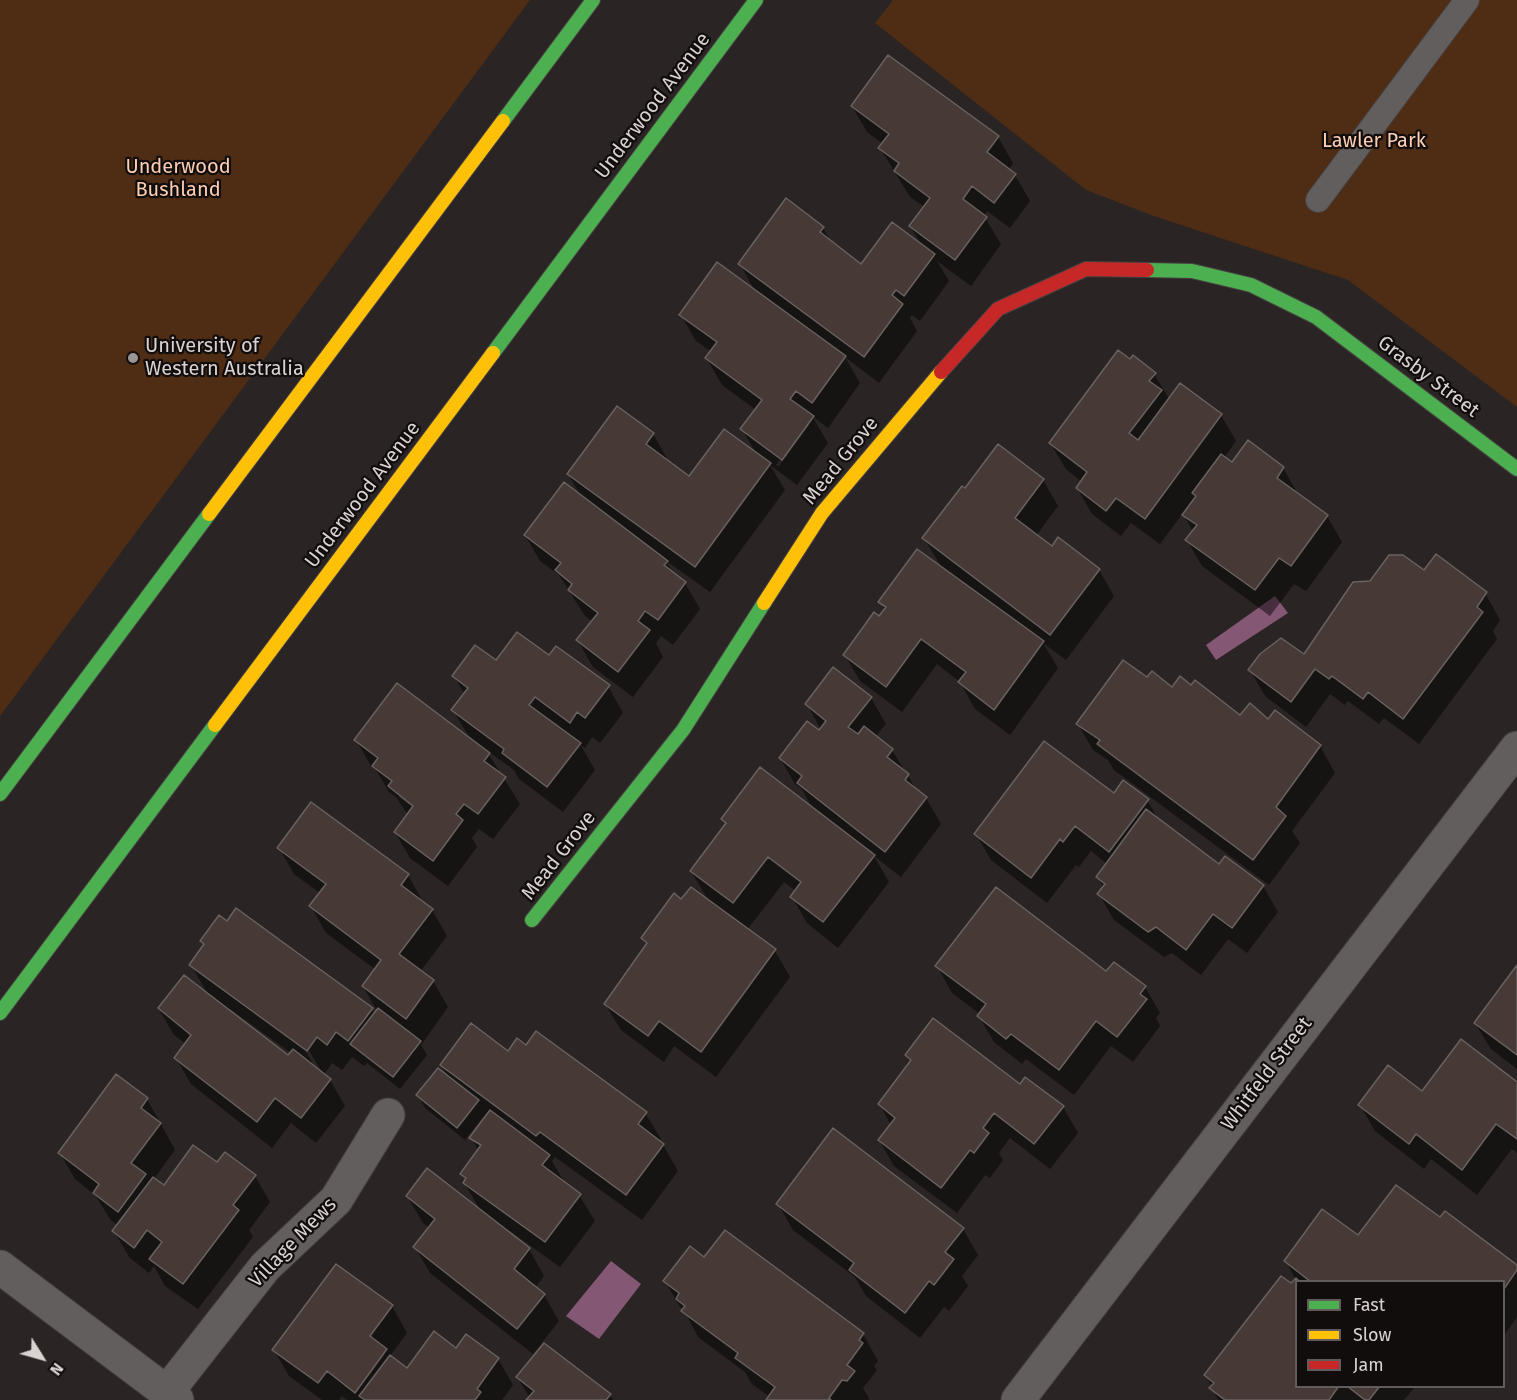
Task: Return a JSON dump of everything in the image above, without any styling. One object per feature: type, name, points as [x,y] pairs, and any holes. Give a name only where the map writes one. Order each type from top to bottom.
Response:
[{"type":"main road","points":[[0,794],[593,0]]},
{"type":"main road","name":"Underwood Avenue","points":[[0,1013],[756,0]]},
{"type":"main road","name":"Mead Grove","points":[[532,920],[683,730],[822,513],[929,385],[998,309],[1086,269],[1192,270],[1251,285],[1316,317]]},
{"type":"main road","name":"Grasby Street","points":[[1316,317],[1517,469]]},
{"type":"street","name":"Whitfeld Street","points":[[1018,1400],[1517,748]]},
{"type":"street","name":"Village Mews","points":[[172,1396],[265,1267],[336,1200],[388,1115]]},
{"type":"street","points":[[0,1267],[172,1396]]},
{"type":"lane","points":[[1317,200],[1467,0]]},
{"type":"green space","name":"Underwood Bushland","points":[[0,0],[530,0],[0,716]]},
{"type":"green space","name":"Lawler Park","points":[[893,0],[1517,0],[1517,407],[1348,280],[1154,216],[1086,190],[875,23]]},
{"type":"shaded area","points":[[1275,596],[1288,613],[1216,660],[1206,645]]},
{"type":"shaded area","points":[[611,1261],[641,1284],[599,1339],[566,1316]]},
{"type":"building","points":[[888,55],[999,136],[987,152],[1016,174],[994,203],[972,186],[963,199],[987,217],[955,260],[909,226],[930,198],[894,171],[899,163],[878,148],[889,134],[851,106]]},
{"type":"building","points":[[786,198],[824,227],[820,232],[861,264],[892,222],[935,254],[904,296],[896,290],[892,295],[903,304],[864,357],[738,264]]},
{"type":"building","points":[[717,262],[846,356],[812,403],[796,391],[790,399],[814,416],[782,460],[740,429],[762,400],[705,358],[717,342],[679,315]]},
{"type":"building","points":[[1118,350],[1130,359],[1133,355],[1156,373],[1149,381],[1162,390],[1129,433],[1138,440],[1180,383],[1222,414],[1145,519],[1116,498],[1106,511],[1076,488],[1087,472],[1049,443]]},
{"type":"building","points":[[617,406],[654,433],[646,444],[689,476],[724,429],[771,463],[695,567],[567,474]]},
{"type":"building","points":[[1248,440],[1284,467],[1277,478],[1328,515],[1291,566],[1279,558],[1255,590],[1185,540],[1197,525],[1182,515],[1196,496],[1192,493],[1221,454],[1232,462]]},
{"type":"building","points":[[998,444],[1044,479],[1015,518],[1052,546],[1058,537],[1100,569],[1050,635],[922,538],[962,486],[965,488]]},
{"type":"building","points":[[564,482],[668,561],[664,565],[686,582],[658,620],[645,611],[638,621],[650,630],[618,672],[576,640],[598,613],[568,590],[572,584],[555,570],[561,563],[524,535]]},
{"type":"building","points":[[917,549],[1044,641],[994,710],[958,682],[966,672],[921,639],[886,687],[843,655],[874,612],[879,616],[886,607],[878,602]]},
{"type":"building","points":[[1436,554],[1487,592],[1477,607],[1483,612],[1403,719],[1368,692],[1363,699],[1332,676],[1329,679],[1315,669],[1291,702],[1248,670],[1260,654],[1281,638],[1304,654],[1353,582],[1370,581],[1389,555],[1403,555],[1424,570]]},
{"type":"building","points":[[517,632],[549,655],[556,646],[610,685],[585,718],[577,712],[570,723],[535,697],[529,705],[581,743],[547,787],[502,753],[504,749],[451,710],[468,688],[452,676],[475,645],[496,660]]},
{"type":"building","points":[[1123,660],[1147,677],[1152,671],[1172,687],[1180,676],[1191,685],[1195,680],[1240,715],[1250,703],[1268,719],[1275,710],[1321,745],[1276,807],[1286,816],[1253,860],[1097,744],[1100,740],[1076,724]]},
{"type":"building","points":[[833,667],[872,697],[848,727],[858,734],[864,726],[893,749],[887,757],[909,774],[905,780],[927,797],[885,852],[797,783],[802,776],[779,758],[807,721],[819,730],[826,721],[805,704]]},
{"type":"building","points":[[397,683],[490,753],[484,761],[506,777],[478,814],[464,804],[456,814],[463,820],[433,861],[394,832],[413,806],[388,786],[392,781],[372,766],[378,758],[354,740]]},
{"type":"building","points":[[1044,741],[1114,793],[1123,780],[1149,799],[1109,852],[1075,826],[1063,842],[1060,839],[1031,878],[974,834]]},
{"type":"building","points":[[760,767],[875,855],[823,922],[790,897],[801,882],[768,857],[733,903],[690,871],[726,823],[721,819]]},
{"type":"building","points":[[311,802],[409,874],[401,885],[433,909],[399,954],[434,980],[406,1019],[362,986],[381,960],[309,906],[326,884],[277,848]]},
{"type":"building","points":[[1146,809],[1219,864],[1225,856],[1264,885],[1232,928],[1213,914],[1186,950],[1156,927],[1148,932],[1097,894],[1105,884],[1096,877]]},
{"type":"building","points":[[691,887],[776,949],[701,1052],[659,1021],[648,1036],[604,1004],[647,943],[641,938],[674,893],[681,899]]},
{"type":"building","points":[[996,887],[1106,971],[1114,962],[1146,986],[1140,994],[1147,999],[1117,1037],[1096,1021],[1059,1070],[1011,1034],[1006,1039],[977,1016],[986,1004],[935,966]]},
{"type":"building","points":[[236,908],[373,1008],[348,1041],[336,1032],[327,1045],[317,1037],[307,1051],[189,965],[204,944],[200,941],[219,915],[227,921]]},
{"type":"building","points":[[1517,965],[1517,1055],[1474,1023]]},
{"type":"building","points":[[184,975],[288,1055],[293,1049],[331,1079],[301,1118],[275,1098],[257,1122],[174,1058],[191,1035],[158,1008]]},
{"type":"building","points":[[378,1008],[421,1041],[393,1077],[350,1044]]},
{"type":"building","points":[[933,1018],[1020,1084],[1025,1077],[1064,1106],[1034,1144],[994,1113],[983,1128],[989,1133],[974,1153],[970,1150],[941,1188],[878,1140],[895,1118],[878,1104],[911,1060],[905,1055]]},
{"type":"building","points":[[471,1023],[508,1051],[517,1038],[526,1045],[536,1031],[647,1112],[638,1124],[664,1144],[626,1195],[540,1132],[536,1136],[440,1065]]},
{"type":"building","points":[[1461,1039],[1517,1082],[1517,1139],[1496,1124],[1462,1170],[1416,1134],[1409,1144],[1358,1105],[1388,1065],[1422,1091]]},
{"type":"building","points":[[438,1068],[479,1100],[457,1128],[416,1095]]},
{"type":"building","points":[[116,1074],[148,1098],[141,1108],[161,1123],[131,1163],[146,1174],[118,1212],[93,1193],[99,1184],[58,1153]]},
{"type":"building","points":[[490,1110],[550,1155],[542,1165],[581,1194],[545,1242],[463,1183],[466,1178],[460,1174],[481,1145],[469,1138]]},
{"type":"building","points":[[833,1128],[964,1228],[945,1252],[954,1259],[934,1285],[929,1281],[905,1313],[849,1270],[854,1263],[776,1204]]},
{"type":"building","points":[[193,1145],[217,1162],[225,1152],[256,1175],[233,1205],[239,1210],[183,1284],[149,1259],[162,1242],[147,1230],[134,1248],[112,1231],[153,1177],[164,1185]]},
{"type":"building","points":[[427,1168],[530,1248],[514,1269],[545,1294],[517,1329],[413,1247],[435,1219],[406,1196]]},
{"type":"building","points":[[1396,1185],[1440,1217],[1445,1211],[1517,1265],[1517,1270],[1505,1288],[1505,1280],[1308,1280],[1284,1261],[1322,1209],[1358,1235]]},
{"type":"building","points":[[725,1230],[864,1333],[859,1340],[863,1343],[847,1365],[855,1371],[847,1381],[842,1380],[829,1398],[831,1400],[766,1400],[775,1387],[735,1358],[738,1353],[681,1311],[685,1306],[676,1299],[679,1293],[663,1281],[690,1246],[704,1257]]},
{"type":"building","points":[[336,1264],[393,1305],[370,1336],[387,1349],[355,1393],[327,1371],[318,1383],[272,1350]]},
{"type":"building","points":[[1281,1276],[1291,1283],[1296,1278],[1298,1280],[1295,1280],[1295,1388],[1338,1388],[1329,1400],[1225,1400],[1209,1388],[1214,1383],[1204,1375]]},
{"type":"building","points":[[434,1331],[456,1348],[466,1334],[499,1358],[477,1389],[481,1392],[475,1400],[365,1400],[359,1396],[390,1355],[407,1368]]},
{"type":"building","points":[[544,1343],[611,1394],[606,1400],[526,1400],[534,1391],[516,1377]]},
{"type":"building","points":[[1350,1388],[1378,1388],[1369,1400],[1365,1400]]},
{"type":"traffic: fast","points":[[503,121],[593,0]]},
{"type":"traffic: fast","points":[[493,353],[756,0]]},
{"type":"traffic: fast","points":[[1147,270],[1192,271],[1251,285],[1316,317],[1517,469]]},
{"type":"traffic: fast","points":[[0,794],[209,514]]},
{"type":"traffic: fast","points":[[532,920],[683,730],[764,603]]},
{"type":"traffic: fast","points":[[0,1013],[215,725]]},
{"type":"traffic: slow","points":[[209,514],[503,121]]},
{"type":"traffic: slow","points":[[215,725],[493,353]]},
{"type":"traffic: slow","points":[[764,603],[822,513],[941,372]]},
{"type":"traffic: jam","points":[[941,372],[998,309],[1086,269],[1147,270]]},
{"type":"place","name":"University of Western Australia","points":[[133,358]]}]
